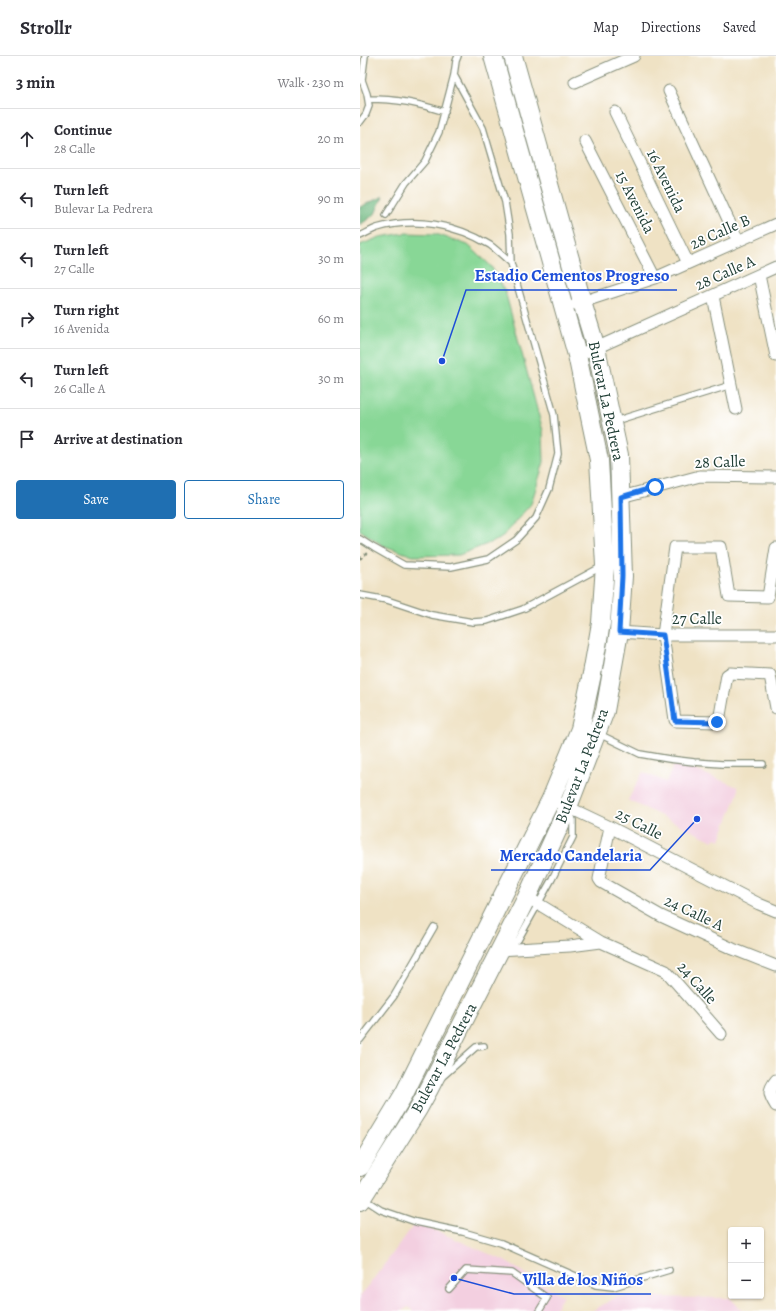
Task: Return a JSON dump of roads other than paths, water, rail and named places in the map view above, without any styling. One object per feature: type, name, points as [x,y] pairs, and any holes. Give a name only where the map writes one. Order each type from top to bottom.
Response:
[{"type":"main road","name":"Bulevar La Pedrera","points":[[360,1167],[404,1094],[551,800],[580,729],[601,623],[605,565],[599,460],[577,354],[492,56]]},
{"type":"main road","name":"Bulevar La Pedrera","points":[[361,1200],[418,1109],[500,950],[533,900],[605,711],[619,632],[622,576],[619,455],[596,348],[513,56]]},
{"type":"street","points":[[575,82],[628,57]]},
{"type":"street","points":[[669,91],[738,241]]},
{"type":"street","name":"16 Avenida","points":[[615,112],[688,264]]},
{"type":"street","name":"15 Avenida","points":[[585,141],[656,278]]},
{"type":"street","name":"28 Calle B","points":[[564,308],[656,278],[776,224]]},
{"type":"street","name":"28 Calle A","points":[[577,354],[596,348],[776,267]]},
{"type":"street","points":[[759,275],[776,356]]},
{"type":"street","points":[[712,296],[736,409]]},
{"type":"street","name":"28 Calle","points":[[621,497],[700,476],[776,477]]},
{"type":"street","points":[[776,548],[768,597],[729,596],[721,547],[675,547],[663,635],[674,720],[719,721],[728,673],[770,675],[776,708]]},
{"type":"street","name":"27 Calle","points":[[619,632],[663,635],[776,635]]},
{"type":"street","name":"25 Calle","points":[[551,800],[610,827],[759,904],[776,911]]},
{"type":"street","name":"24 Calle A","points":[[610,827],[599,879],[601,882],[661,916],[733,949],[776,966]]},
{"type":"street","name":"24 Calle","points":[[533,900],[601,942],[666,971],[721,1034]]},
{"type":"street","points":[[500,950],[570,946],[601,942]]},
{"type":"street","points":[[773,1083],[770,1094],[776,1106]]},
{"type":"lane","points":[[360,122],[369,106],[362,80],[365,56]]},
{"type":"lane","points":[[386,215],[406,182],[425,161],[439,132],[454,75],[456,58]]},
{"type":"lane","points":[[360,539],[404,565],[451,567],[488,559],[516,540],[536,518],[549,489],[558,454],[554,415],[512,263],[510,234],[505,202],[483,128],[454,75]]},
{"type":"lane","points":[[368,99],[391,99],[420,104],[445,112]]},
{"type":"lane","points":[[360,236],[376,228],[398,224],[419,223],[441,225],[464,232],[490,246],[512,263]]},
{"type":"lane","points":[[612,422],[731,385]]},
{"type":"lane","points":[[360,595],[387,600],[432,616],[473,622],[487,622],[523,609],[605,565]]},
{"type":"lane","points":[[597,733],[640,754],[669,760],[722,764],[763,764]]},
{"type":"lane","points":[[360,1040],[394,996],[434,927]]},
{"type":"lane","points":[[429,1089],[476,1047],[484,1046]]},
{"type":"lane","points":[[361,1200],[381,1210],[416,1222],[463,1232],[501,1243],[596,1285],[613,1287],[669,1270]]},
{"type":"lane","points":[[449,1289],[466,1270],[512,1273],[547,1298],[539,1311]]},
{"type":"place","name":"Estadio Cementos Progreso","points":[[442,361]]},
{"type":"place","name":"Mercado Candelaria","points":[[697,819]]},
{"type":"place","name":"Villa de los Niños","points":[[454,1278]]}]
